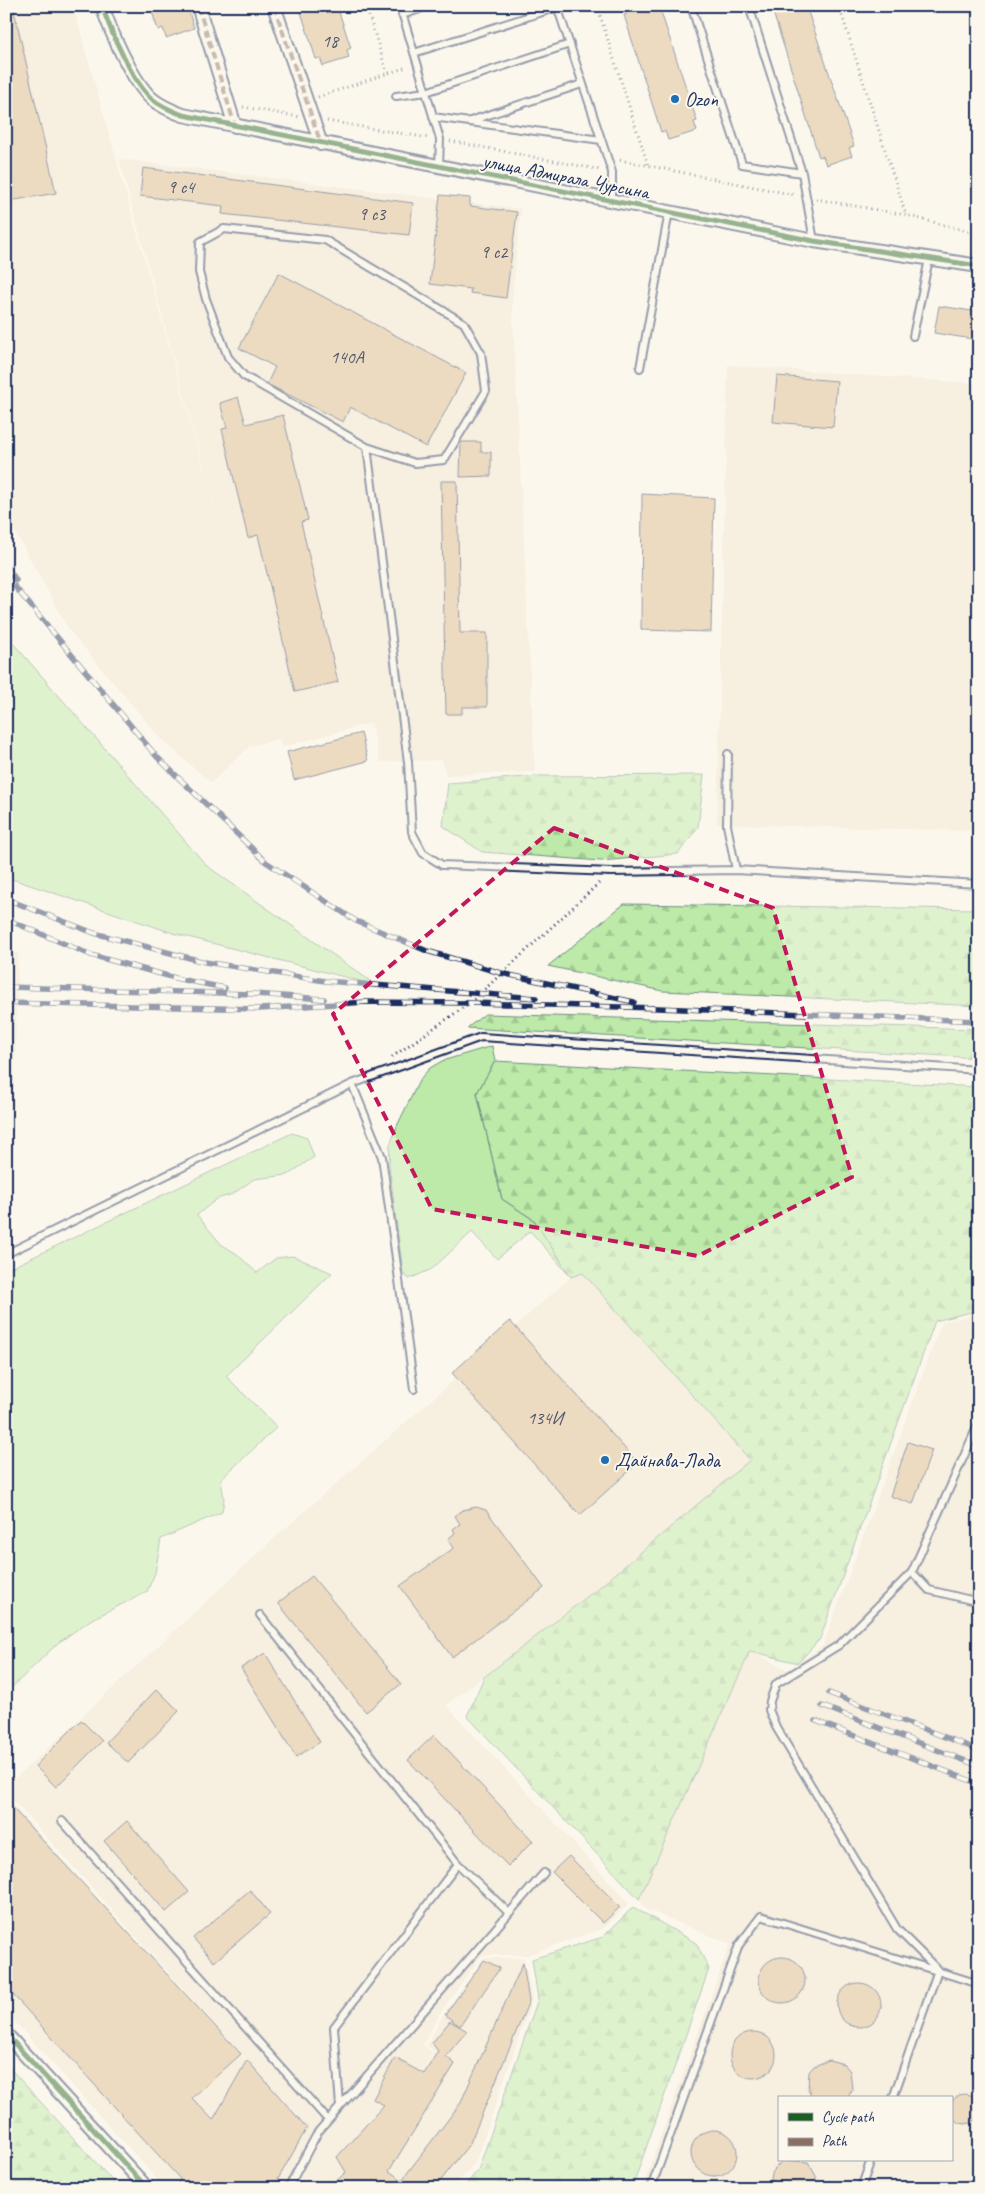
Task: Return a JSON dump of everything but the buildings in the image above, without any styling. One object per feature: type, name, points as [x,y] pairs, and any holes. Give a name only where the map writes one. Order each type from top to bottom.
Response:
[{"type":"street","name":"улица Адмирала Чурсина","points":[[102,6],[130,65],[152,98],[168,110],[183,116],[814,241],[979,266]]},
{"type":"street","points":[[198,6],[235,126]]},
{"type":"street","points":[[274,6],[321,144]]},
{"type":"street","points":[[6,2034],[147,2188]]},
{"type":"lane","points":[[400,6],[440,139],[439,166]]},
{"type":"lane","points":[[402,15],[429,6]]},
{"type":"lane","points":[[691,6],[742,164],[802,173]]},
{"type":"lane","points":[[749,6],[802,173],[814,241]]},
{"type":"lane","points":[[414,53],[558,7],[612,172],[612,201]]},
{"type":"lane","points":[[396,96],[426,92],[570,44]]},
{"type":"lane","points":[[467,122],[582,84]]},
{"type":"lane","points":[[433,117],[601,140]]},
{"type":"lane","points":[[640,368],[669,212]]},
{"type":"lane","points":[[224,229],[325,240],[464,323],[481,353],[486,391],[444,460],[415,463],[367,447],[244,376],[228,357],[206,299],[199,272],[200,242],[224,229]]},
{"type":"lane","points":[[913,336],[929,259]]},
{"type":"lane","points":[[367,447],[408,762],[412,832],[424,853],[442,864],[611,872],[736,870],[979,884]]},
{"type":"lane","points":[[728,754],[727,825],[736,870]]},
{"type":"lane","points":[[6,1254],[352,1084],[481,1038],[979,1070]]},
{"type":"lane","points":[[352,1084],[382,1157],[414,1388]]},
{"type":"lane","points":[[938,1970],[905,1939],[874,1895],[776,1727],[769,1710],[776,1684],[840,1646],[912,1572],[977,1428],[979,1428]]},
{"type":"lane","points":[[912,1572],[929,1590],[979,1602]]},
{"type":"lane","points":[[260,1615],[458,1864],[509,1913]]},
{"type":"lane","points":[[62,1821],[328,2120]]},
{"type":"lane","points":[[340,2106],[334,2027],[458,1864]]},
{"type":"lane","points":[[288,2188],[318,2132],[544,1874]]},
{"type":"lane","points":[[651,2188],[739,1944],[762,1916],[979,1984]]},
{"type":"lane","points":[[894,2096],[938,1970]]},
{"type":"lane","points":[[861,2188],[870,2162]]},
{"type":"path","points":[[366,6],[387,73]]},
{"type":"path","points":[[597,6],[648,164],[606,158]]},
{"type":"path","points":[[839,6],[906,215]]},
{"type":"path","points":[[306,101],[417,63]]},
{"type":"path","points":[[228,104],[440,139],[612,172]]},
{"type":"path","points":[[383,1062],[470,1003],[611,872]]},
{"type":"highlighted area","points":[[554,828],[773,908],[852,1177],[698,1256],[432,1209],[333,1014]]},
{"type":"shaded area","points":[[6,6],[73,6],[238,591],[119,159],[521,209],[512,299],[535,772],[446,775],[442,760],[380,762],[371,723],[282,747],[279,739],[250,746],[211,783],[160,738],[69,630],[6,515]]},
{"type":"shaded area","points":[[728,365],[979,384],[979,831],[717,824]]},
{"type":"shaded area","points":[[6,952],[18,953],[10,1230],[6,1232]]},
{"type":"shaded area","points":[[583,1273],[750,1460],[601,1586],[446,1705],[629,1903],[604,1928],[527,1955],[482,1955],[440,2013],[423,2045],[432,2052],[392,2124],[434,2051],[427,2046],[443,2015],[484,1958],[524,1958],[532,2000],[475,2163],[453,2188],[165,2188],[6,2012],[6,1798],[319,2140],[6,1792],[6,1787],[279,1534],[571,1277]]},
{"type":"shaded area","points":[[979,1314],[979,2188],[642,2188],[730,1944],[646,1909],[639,1899],[750,1651],[788,1670],[823,1646],[942,1322]]},
{"type":"green space","points":[[6,635],[207,866],[376,985],[176,934],[6,877]]},
{"type":"green space","points":[[704,775],[698,827],[678,854],[601,861],[482,852],[443,826],[448,783],[537,776]]},
{"type":"green space","points":[[624,904],[979,909],[979,1006],[663,991],[548,966]]},
{"type":"green space","points":[[485,1014],[979,1029],[979,1058],[467,1028]]},
{"type":"green space","points":[[492,1046],[495,1061],[477,1093],[502,1199],[534,1220],[571,1277],[530,1231],[497,1259],[472,1232],[432,1269],[409,1279],[403,1273],[389,1165],[390,1145],[420,1079],[430,1068],[442,1061]]},
{"type":"green space","points":[[495,1061],[979,1087],[979,1310],[935,1321],[820,1639],[798,1663],[750,1651],[639,1899],[467,1716],[484,1677],[601,1586],[750,1460],[583,1273],[571,1277],[534,1220],[502,1199],[477,1093]]},
{"type":"green space","points":[[292,1133],[307,1138],[314,1157],[288,1175],[254,1179],[233,1194],[217,1199],[197,1215],[221,1244],[237,1254],[257,1273],[276,1258],[293,1256],[332,1273],[226,1376],[277,1427],[221,1479],[224,1499],[222,1512],[161,1539],[155,1573],[147,1592],[92,1619],[58,1643],[6,1693],[6,1270]]},
{"type":"green space","points":[[633,1907],[696,1943],[709,1969],[632,2188],[463,2188],[478,2170],[538,1999],[532,1959],[603,1937]]},
{"type":"green space","points":[[6,2064],[119,2188],[6,2188]]},
{"type":"railway","points":[[6,565],[16,580]]},
{"type":"railway","points":[[6,576],[157,757],[266,862],[356,921],[427,951],[501,973],[634,1002]]},
{"type":"railway","points":[[6,899],[94,933],[205,962],[325,981],[536,998]]},
{"type":"railway","points":[[6,919],[91,955],[179,979],[225,988]]},
{"type":"railway","points":[[6,987],[254,994],[324,999]]},
{"type":"railway","points":[[6,1003],[260,1009],[366,1002],[470,1003],[658,1008],[979,1021]]},
{"type":"railway","points":[[829,1693],[979,1750]]},
{"type":"railway","points":[[822,1706],[979,1766]]},
{"type":"railway","points":[[816,1721],[979,1784]]},
{"type":"marked path","points":[[198,6],[235,126]]},
{"type":"marked path","points":[[274,6],[321,144]]},
{"type":"cycle path","points":[[102,6],[123,56],[144,91],[160,104],[183,115],[814,241],[979,266]]},
{"type":"cycle path","points":[[6,2034],[147,2188]]},
{"type":"place","name":"Ozon","points":[[675,99]]},
{"type":"place","name":"Дайнава-Лада","points":[[605,1460]]}]
